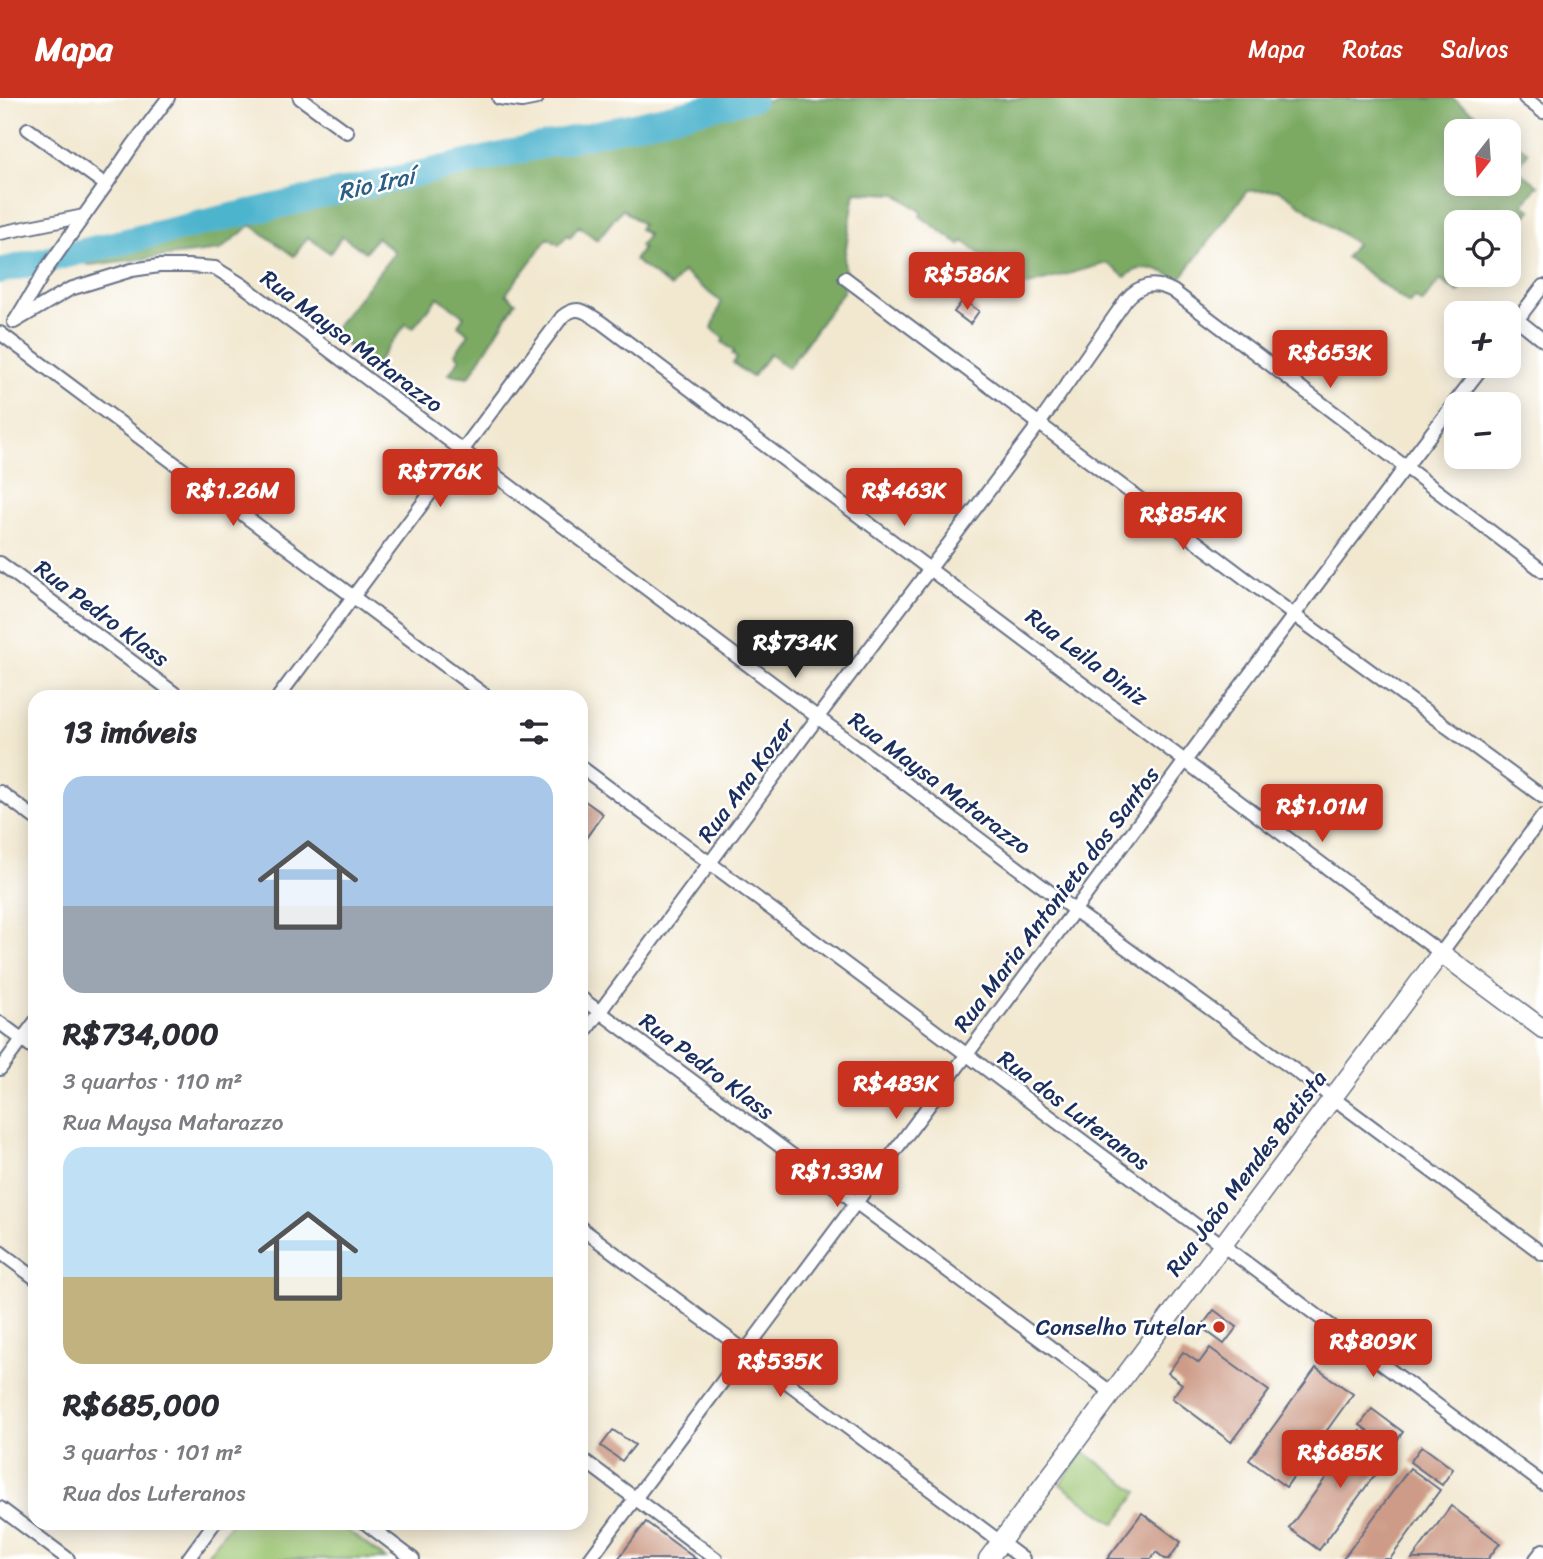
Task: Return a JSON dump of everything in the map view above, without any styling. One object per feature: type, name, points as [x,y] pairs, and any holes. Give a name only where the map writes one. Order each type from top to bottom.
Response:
[{"type":"street","points":[[14,322],[45,271],[169,98]]},
{"type":"street","points":[[300,98],[347,132]]},
{"type":"street","points":[[499,98],[522,101],[537,98]]},
{"type":"street","points":[[1525,98],[1543,112]]},
{"type":"street","points":[[28,129],[106,185]]},
{"type":"street","points":[[0,233],[84,216]]},
{"type":"street","name":"Rua Maysa Matarazzo","points":[[0,332],[70,289],[132,270],[188,265],[215,268],[241,284],[1074,910],[1543,1254]]},
{"type":"street","points":[[845,278],[1294,615],[1543,797]]},
{"type":"street","name":"Rua Ana Kozer","points":[[588,1028],[1039,424],[1132,293],[1154,284],[1173,291],[1404,467]]},
{"type":"street","points":[[1521,316],[1543,286]]},
{"type":"street","name":"Rua Leila Diniz","points":[[463,451],[562,317],[571,311],[581,310],[602,323],[1543,1029]]},
{"type":"street","points":[[1521,322],[1543,340]]},
{"type":"street","points":[[0,332],[478,690]]},
{"type":"street","name":"Rua Maria Antonieta dos Santos","points":[[590,1559],[1404,467],[1474,378]]},
{"type":"street","points":[[284,690],[463,451]]},
{"type":"street","points":[[1404,467],[1543,571]]},
{"type":"street","name":"Rua Pedro Klass","points":[[0,563],[170,690]]},
{"type":"street","name":"Rua dos Luteranos","points":[[588,772],[1543,1484]]},
{"type":"street","points":[[0,792],[28,813]]},
{"type":"street","name":"Rua João Mendes Batista","points":[[988,1559],[1543,816]]},
{"type":"street","name":"Rua Pedro Klass","points":[[588,1003],[1112,1393]]},
{"type":"street","points":[[0,1023],[28,1044]]},
{"type":"street","points":[[0,1069],[28,1032]]},
{"type":"street","points":[[588,1233],[1023,1559]]},
{"type":"street","points":[[0,1252],[28,1273]]},
{"type":"street","points":[[588,1463],[716,1559]]},
{"type":"street","points":[[0,1508],[28,1529]]},
{"type":"street","points":[[29,1530],[68,1559]]},
{"type":"street","points":[[188,1559],[209,1530]]},
{"type":"street","points":[[375,1530],[413,1559]]},
{"type":"street","points":[[1536,1559],[1543,1550]]},
{"type":"green space","points":[[777,98],[1452,98],[1482,119],[1444,119],[1444,196],[1521,196],[1521,173],[1538,185],[1523,204],[1531,210],[1521,223],[1521,210],[1444,210],[1444,283],[1440,280],[1422,303],[1414,297],[1409,304],[1346,257],[1356,244],[1279,190],[1247,191],[1179,280],[1166,273],[1145,268],[1125,277],[1107,263],[1018,288],[982,261],[984,257],[963,241],[960,245],[920,216],[922,212],[896,194],[855,192],[844,260],[846,278],[843,292],[788,368],[770,354],[752,377],[733,363],[737,358],[732,354],[734,351],[722,342],[724,338],[712,329],[721,302],[683,272],[671,287],[634,260],[643,249],[640,246],[648,235],[639,229],[642,224],[622,209],[597,240],[579,226],[559,245],[548,238],[506,294],[516,302],[469,377],[449,374],[460,358],[455,354],[469,334],[458,325],[464,316],[438,297],[413,328],[406,324],[374,366],[331,333],[395,252],[377,237],[365,252],[342,236],[330,253],[308,237],[294,256],[251,225],[220,250],[90,265],[71,260],[79,250],[431,178]]},
{"type":"green space","points":[[1521,147],[1528,152],[1521,162]]},
{"type":"green space","points":[[1450,287],[1463,287],[1458,293]]},
{"type":"green space","points":[[1084,1452],[1138,1492],[1115,1524],[1060,1484]]},
{"type":"green space","points":[[226,1530],[347,1530],[386,1559],[204,1559]]},
{"type":"building","points":[[963,300],[979,311],[970,324],[954,312]]},
{"type":"building","points":[[588,803],[603,814],[588,835]]},
{"type":"building","name":"Conselho Tutelar","points":[[1214,1310],[1237,1327],[1224,1344],[1201,1327]]},
{"type":"building","points":[[1210,1348],[1269,1391],[1231,1442],[1172,1398],[1182,1384],[1168,1373],[1183,1352],[1199,1363]]},
{"type":"building","points":[[1316,1368],[1353,1394],[1286,1487],[1249,1460]]},
{"type":"building","points":[[1372,1409],[1403,1432],[1391,1448],[1360,1425]]},
{"type":"building","points":[[613,1430],[635,1445],[622,1461],[601,1446]]},
{"type":"building","points":[[1360,1431],[1391,1453],[1319,1550],[1289,1528]]},
{"type":"building","points":[[1422,1446],[1453,1469],[1442,1485],[1410,1462]]},
{"type":"building","points":[[1410,1468],[1440,1490],[1390,1559],[1343,1559]]},
{"type":"building","points":[[1451,1506],[1500,1543],[1488,1559],[1412,1559]]},
{"type":"building","points":[[1142,1513],[1181,1542],[1169,1559],[1156,1552],[1151,1559],[1107,1559]]},
{"type":"building","points":[[646,1522],[696,1559],[618,1559]]},
{"type":"waterway","name":"Rio Iraí","points":[[0,271],[753,98]]},
{"type":"place","name":"Conselho Tutelar","points":[[1219,1327]]}]
